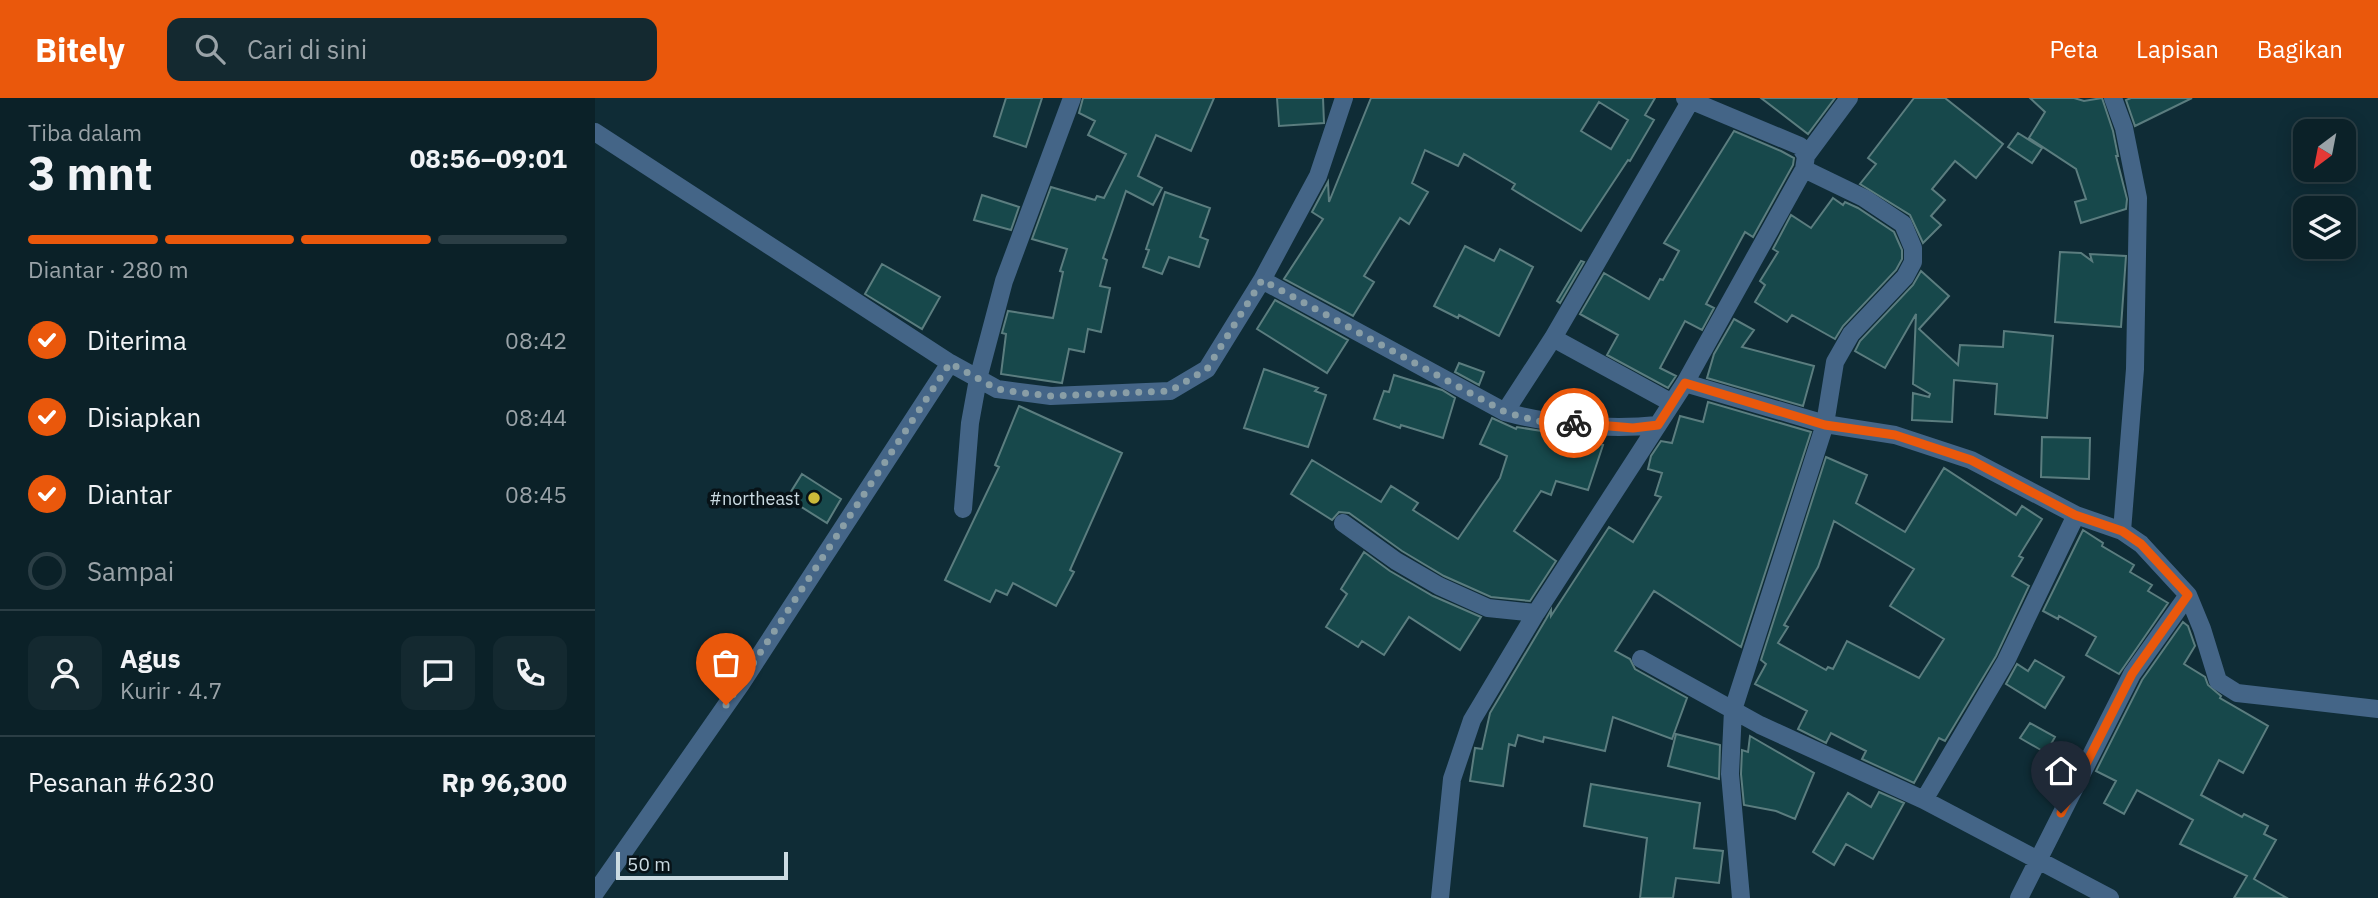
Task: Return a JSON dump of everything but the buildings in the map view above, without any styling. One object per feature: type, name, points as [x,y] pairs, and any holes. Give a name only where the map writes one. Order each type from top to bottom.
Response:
[{"type":"street","points":[[963,509],[970,423],[978,379],[1004,281],[1072,98]]},
{"type":"street","points":[[595,132],[950,363],[997,389],[1051,396],[1170,391],[1207,369],[1262,280],[1318,176],[1344,98]]},
{"type":"street","points":[[1440,898],[1452,779],[1472,720],[1536,612],[1685,383],[1805,162],[1849,98]]},
{"type":"street","points":[[2112,98],[2124,128],[2138,198],[2135,369],[2122,531]]},
{"type":"street","points":[[1505,412],[1553,338],[1688,99],[1800,146],[1805,162],[1889,213],[1902,225],[1913,248],[1913,262],[1905,277],[1851,334],[1835,362],[1825,425],[1733,710],[1730,774],[1741,898]]},
{"type":"street","points":[[1262,280],[1505,412],[1537,421],[1633,428],[1658,425]]},
{"type":"street","points":[[1553,338],[1672,403]]},
{"type":"street","points":[[595,893],[741,684],[950,363]]},
{"type":"street","points":[[1685,383],[1825,425],[1895,435],[1971,460],[2075,515],[2122,531],[2141,544],[2188,595],[2218,681],[2237,693],[2378,709]]},
{"type":"street","points":[[1924,800],[2006,661],[2075,515]]},
{"type":"street","points":[[1343,523],[1396,561],[1439,586],[1488,608],[1536,612]]},
{"type":"street","points":[[2019,898],[2132,674],[2188,595]]},
{"type":"street","points":[[1641,659],[1759,725],[1924,800],[2110,898]]},
{"type":"way so far","points":[[726,705],[950,363],[997,389],[1024,393],[1051,396],[1170,391],[1207,369],[1262,280],[1505,412],[1537,421],[1574,423]]},
{"type":"place","name":"#northeast","points":[[814,498]]},
{"type":"route","points":[[1574,423],[1633,428],[1658,425],[1685,383],[1825,425],[1895,435],[1971,460],[2075,515],[2122,531],[2141,544],[2188,595],[2132,674],[2061,813]]}]
